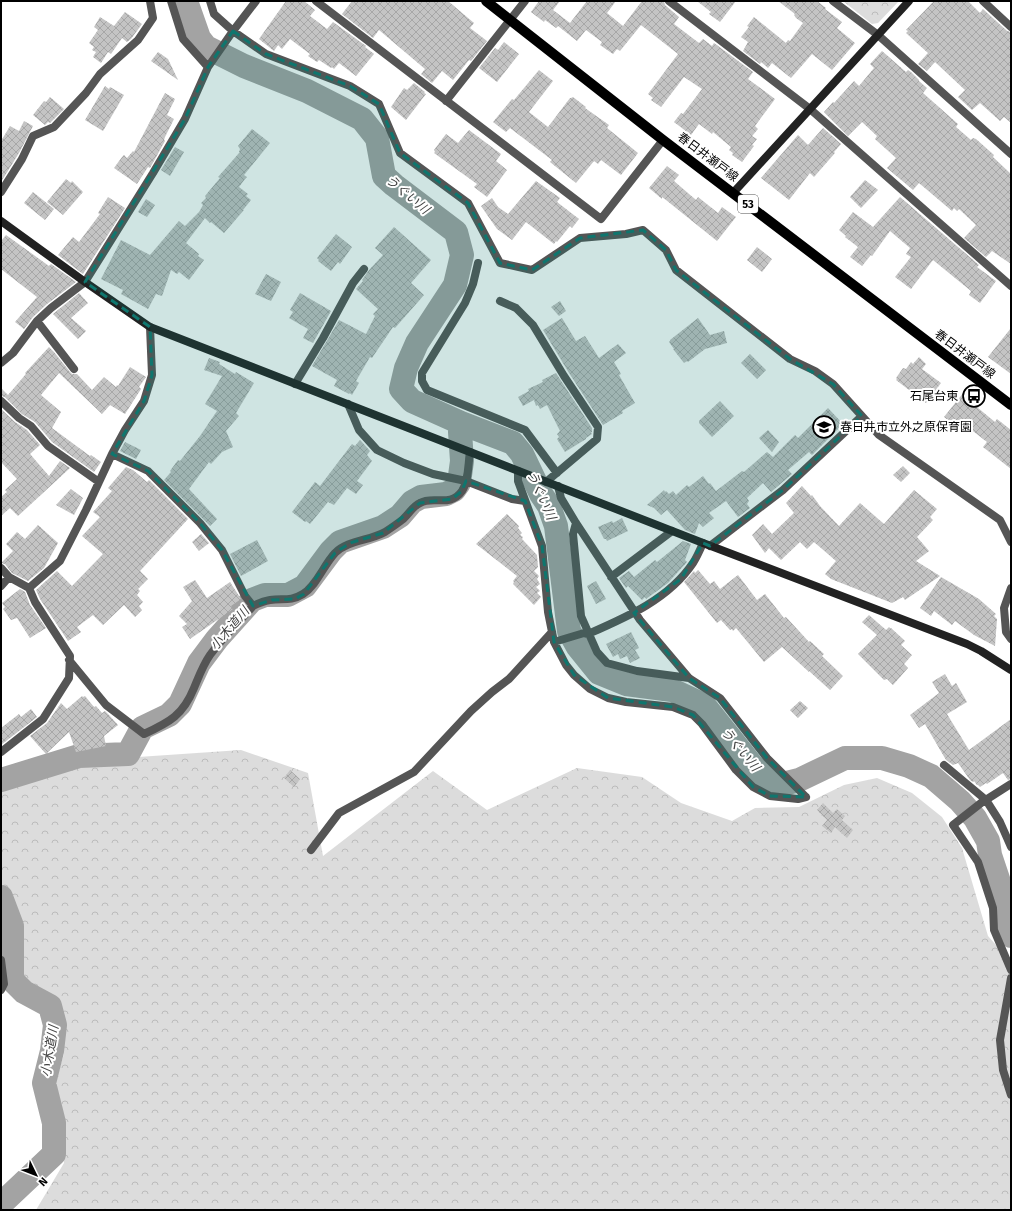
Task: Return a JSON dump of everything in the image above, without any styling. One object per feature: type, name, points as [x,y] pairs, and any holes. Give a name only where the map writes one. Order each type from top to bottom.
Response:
[{"type":"main road","name":"春日井瀬戸線","points":[[486,1],[664,140],[1011,405]]},
{"type":"street","points":[[1,192],[22,159],[33,136],[54,127],[86,93],[100,74],[138,40],[153,18],[150,1]]},
{"type":"street","points":[[171,1],[182,39],[208,67]]},
{"type":"street","points":[[210,1],[214,14],[233,31],[266,54],[350,86],[379,104],[400,153],[468,203],[500,264],[532,270],[580,238],[626,234],[643,230],[666,250],[676,270],[790,359],[815,371],[832,384],[879,435],[1000,520],[1011,542]]},
{"type":"street","points":[[1,363],[13,353],[38,321],[51,308],[85,282],[185,119],[208,67],[256,1]]},
{"type":"street","points":[[316,1],[601,219],[664,140]]},
{"type":"street","points":[[446,100],[526,1]]},
{"type":"street","points":[[669,1],[810,109],[1011,286]]},
{"type":"street","points":[[833,1],[878,35],[1011,154]]},
{"type":"street","points":[[733,193],[909,1]]},
{"type":"street","points":[[983,1],[1011,27]]},
{"type":"street","points":[[1,221],[150,327],[706,545],[967,644],[1011,670]]},
{"type":"street","points":[[478,263],[473,284],[465,303],[422,373],[422,381],[428,390],[525,430],[557,473]]},
{"type":"street","points":[[295,384],[324,338],[353,283],[364,269]]},
{"type":"street","points":[[500,300],[516,308],[533,325],[564,376],[598,427],[597,439],[546,482]]},
{"type":"street","points":[[38,321],[74,369]]},
{"type":"street","points":[[30,588],[60,561],[112,454],[125,430],[144,401],[152,375],[150,327]]},
{"type":"street","points":[[1,401],[19,418],[31,426],[48,446],[99,482]]},
{"type":"street","points":[[348,404],[358,430],[378,450],[404,463],[433,474],[466,481],[512,499],[525,501]]},
{"type":"street","points":[[554,642],[588,634],[634,613],[663,594],[680,579],[706,545],[783,490],[862,416]]},
{"type":"street","points":[[70,660],[106,705],[144,734],[165,724],[180,712],[186,704],[202,668],[210,655],[254,606],[262,602],[295,598],[304,594],[335,553],[350,543],[383,533],[401,521],[420,503],[452,499],[462,491],[466,481],[469,452]]},
{"type":"street","points":[[112,454],[148,471],[200,523],[222,550],[245,596],[254,606]]},
{"type":"street","points":[[518,471],[518,481],[542,546],[548,612],[554,642],[566,665],[574,675],[590,689],[608,698],[626,702],[673,707],[693,715],[702,724],[736,770],[753,787],[770,796],[798,799],[806,797],[767,758],[720,698],[689,678],[634,613],[561,498],[558,486]]},
{"type":"street","points":[[576,523],[573,534],[581,616],[597,652],[607,663],[637,671],[689,678]]},
{"type":"street","points":[[611,576],[672,531]]},
{"type":"street","points":[[1,568],[9,577],[30,588],[35,602],[70,656],[69,678],[43,719],[1,752]]},
{"type":"street","points":[[1,586],[9,577]]},
{"type":"street","points":[[1011,588],[1004,608],[1006,632],[1011,639]]},
{"type":"street","points":[[311,850],[339,813],[414,772],[471,711],[509,679],[552,632]]},
{"type":"street","points":[[944,765],[983,802],[1000,822],[1011,847]]},
{"type":"street","points":[[1011,784],[983,802],[953,825],[978,862],[993,908],[994,930],[1011,970]]},
{"type":"street","points":[[1,960],[4,984],[1,990]]},
{"type":"street","points":[[1011,978],[1000,1040],[1003,1070],[1011,1095]]},
{"type":"highlighted area","points":[[233,31],[266,54],[350,86],[379,104],[400,153],[468,203],[500,263],[532,270],[580,238],[643,230],[666,250],[676,270],[790,359],[833,384],[862,416],[783,490],[710,546],[703,543],[681,579],[634,613],[689,678],[720,698],[767,758],[806,797],[770,796],[753,787],[693,715],[673,707],[608,698],[574,675],[554,642],[542,546],[525,501],[466,481],[462,491],[452,499],[420,503],[383,533],[350,543],[335,553],[304,594],[295,599],[272,600],[253,606],[222,550],[200,523],[148,471],[112,454],[144,401],[152,375],[150,327],[85,282],[185,119],[208,67]]},
{"type":"green space","points":[[843,1],[899,1],[878,23],[872,24]]},
{"type":"green space","points":[[241,750],[308,773],[323,856],[433,771],[487,810],[577,768],[642,777],[681,803],[732,821],[755,808],[799,807],[844,785],[877,778],[912,793],[942,817],[962,848],[988,936],[1011,962],[1011,1210],[36,1210],[64,1163],[55,1083],[64,1054],[55,1001],[21,979],[1,937],[1,789],[18,786],[94,760]]},
{"type":"building","points":[[286,1],[304,1],[315,10],[310,16],[327,29],[333,22],[366,46],[365,47],[374,54],[356,76],[339,63],[334,69],[319,60],[317,62],[308,56],[310,54],[290,39],[282,49],[278,45],[274,51],[259,39]]},
{"type":"building","points":[[352,1],[448,1],[474,23],[470,28],[487,41],[453,80],[442,71],[432,83],[421,74],[425,69],[379,30],[373,38],[342,14]]},
{"type":"building","points":[[539,1],[560,1],[553,10],[570,23],[587,1],[616,1],[607,13],[623,26],[642,1],[664,1],[665,5],[679,17],[674,24],[699,43],[703,39],[712,46],[714,43],[753,72],[748,79],[775,99],[755,126],[758,129],[752,136],[757,139],[752,145],[754,146],[742,162],[732,155],[733,153],[729,150],[731,147],[713,132],[712,134],[699,124],[691,135],[674,122],[681,113],[683,114],[702,89],[684,77],[661,107],[651,100],[653,98],[648,94],[678,54],[641,25],[620,51],[617,49],[613,54],[600,45],[602,42],[586,30],[577,41],[558,26],[556,28],[545,20],[544,22],[531,12]]},
{"type":"building","points":[[697,1],[736,1],[720,22],[709,14],[711,12]]},
{"type":"building","points":[[778,1],[817,1],[842,22],[837,28],[855,43],[832,70],[812,54],[791,78],[772,63],[768,68],[761,62],[760,64],[743,51],[748,42],[741,37],[749,27],[747,26],[754,17],[786,43],[788,40],[790,41],[803,23],[796,18],[794,15],[795,14]]},
{"type":"building","points":[[934,1],[968,1],[980,13],[983,9],[1007,31],[1011,32],[1011,123],[1004,117],[1000,121],[980,103],[972,110],[958,97],[965,90],[935,62],[927,71],[918,64],[928,53],[906,33],[908,31],[906,30]]},
{"type":"building","points":[[125,12],[142,24],[127,42],[122,38],[111,54],[108,52],[101,63],[93,57],[96,52],[92,50],[94,47],[89,43],[98,30],[94,27],[100,17],[114,26]]},
{"type":"building","points":[[504,42],[519,54],[497,82],[479,68],[495,48],[498,50]]},
{"type":"building","points":[[882,51],[906,72],[908,70],[911,72],[927,88],[923,93],[958,124],[956,127],[971,140],[973,138],[976,139],[994,155],[993,157],[1011,174],[1011,264],[992,251],[986,257],[964,238],[976,225],[959,209],[957,211],[954,208],[952,211],[919,183],[913,190],[887,168],[896,158],[875,139],[877,136],[862,122],[848,136],[824,112],[854,81],[859,86],[874,68],[870,64]]},
{"type":"building","points":[[158,52],[168,59],[178,80],[151,61]]},
{"type":"building","points":[[539,70],[553,81],[529,112],[548,127],[570,98],[573,97],[586,107],[585,108],[609,125],[607,128],[638,153],[621,175],[601,160],[598,164],[594,161],[576,183],[550,162],[552,160],[510,128],[506,132],[493,122]]},
{"type":"building","points":[[414,83],[426,94],[406,120],[391,107],[404,88],[407,90]]},
{"type":"building","points":[[105,86],[109,89],[110,87],[124,95],[103,131],[85,120]]},
{"type":"building","points":[[165,93],[175,99],[167,115],[174,119],[165,137],[165,141],[150,168],[148,167],[137,184],[114,168],[124,155],[127,158],[133,151],[134,152]]},
{"type":"building","points":[[50,97],[64,109],[50,123],[48,122],[45,125],[33,115],[44,101],[46,102]]},
{"type":"building","points":[[24,121],[33,126],[19,153],[1,182],[1,141],[10,126],[19,131]]},
{"type":"building","points":[[823,128],[841,144],[814,177],[810,173],[789,200],[761,178],[798,135],[808,145]]},
{"type":"building","points":[[252,129],[270,143],[244,175],[247,177],[239,187],[248,194],[246,196],[251,200],[224,233],[205,218],[186,243],[199,254],[198,256],[204,260],[189,280],[179,272],[177,274],[171,270],[162,296],[156,294],[148,309],[121,294],[123,290],[101,279],[121,240],[150,255],[179,221],[185,226],[199,212],[203,205],[201,203],[206,198],[205,196],[220,178],[218,177],[240,152],[238,146]]},
{"type":"building","points":[[469,130],[501,154],[496,161],[507,170],[487,197],[474,187],[477,184],[434,153],[434,150],[446,134],[458,143]]},
{"type":"building","points":[[175,147],[184,152],[170,176],[161,170]]},
{"type":"building","points":[[667,166],[679,175],[674,181],[696,200],[698,197],[718,213],[722,207],[736,217],[717,241],[649,188]]},
{"type":"building","points":[[66,179],[71,183],[72,181],[83,192],[63,215],[47,202]]},
{"type":"building","points":[[865,180],[878,190],[861,208],[850,197]]},
{"type":"building","points":[[536,181],[560,198],[557,202],[579,219],[572,228],[570,226],[554,244],[526,222],[512,240],[497,229],[481,206],[492,198],[498,207],[508,214]]},
{"type":"building","points":[[33,192],[54,209],[45,220],[24,203]]},
{"type":"building","points":[[108,197],[125,208],[83,274],[58,255],[73,237],[79,242],[100,214],[98,213]]},
{"type":"building","points":[[900,197],[979,265],[977,267],[996,281],[980,303],[969,295],[971,291],[933,260],[911,289],[895,277],[911,257],[906,254],[910,248],[890,231],[872,256],[871,255],[862,266],[850,257],[858,247],[845,237],[846,236],[839,230],[853,212],[873,227]]},
{"type":"building","points":[[146,199],[155,205],[147,217],[138,212]]},
{"type":"building","points":[[394,227],[431,260],[411,283],[424,295],[395,328],[393,327],[372,358],[370,357],[356,381],[359,383],[352,395],[334,386],[337,380],[312,366],[339,320],[366,334],[375,316],[373,314],[378,309],[356,289],[363,281],[362,280],[369,270],[383,255],[375,248]]},
{"type":"building","points":[[336,234],[352,247],[340,264],[338,262],[331,271],[318,261],[319,260],[317,258]]},
{"type":"building","points":[[6,235],[49,266],[51,264],[76,282],[47,304],[33,317],[24,329],[15,322],[37,297],[1,269],[1,241]]},
{"type":"building","points":[[757,247],[772,259],[762,272],[747,260]]},
{"type":"building","points":[[266,274],[281,282],[271,301],[255,294]]},
{"type":"building","points":[[79,293],[88,303],[71,318],[86,331],[78,339],[53,314]]},
{"type":"building","points":[[300,293],[331,311],[313,343],[303,338],[308,329],[289,318],[293,312],[290,310]]},
{"type":"building","points":[[560,301],[566,311],[559,316],[551,307]]},
{"type":"building","points":[[562,318],[576,341],[585,336],[599,358],[618,344],[626,353],[614,362],[621,374],[619,375],[635,403],[622,411],[623,413],[603,425],[543,330]]},
{"type":"building","points":[[698,318],[710,335],[724,331],[727,343],[705,349],[688,362],[687,361],[684,363],[669,342]]},
{"type":"building","points":[[1011,328],[1011,374],[988,357]]},
{"type":"building","points":[[49,347],[72,374],[77,374],[92,390],[104,377],[116,387],[117,385],[118,386],[130,367],[146,377],[139,387],[141,389],[125,414],[110,405],[102,414],[59,373],[41,395],[61,412],[52,428],[90,456],[91,455],[101,462],[94,472],[52,442],[35,422],[22,414],[5,397],[1,396],[1,388],[8,395],[26,374],[25,373]]},
{"type":"building","points":[[750,354],[766,370],[757,379],[741,363]]},
{"type":"building","points":[[919,357],[926,364],[922,369],[941,383],[926,403],[896,380],[903,368],[906,369],[911,362],[913,364]]},
{"type":"building","points":[[209,358],[220,362],[219,364],[235,374],[236,372],[254,383],[236,413],[239,416],[226,431],[233,447],[222,452],[211,464],[209,462],[189,489],[217,519],[210,526],[164,480],[178,460],[180,461],[200,436],[217,411],[205,404],[222,376],[204,370]]},
{"type":"building","points":[[556,373],[592,428],[592,434],[565,452],[557,439],[559,437],[557,434],[560,431],[547,405],[540,409],[538,405],[536,406],[534,400],[523,406],[518,397],[529,391],[528,389],[543,382],[542,380]]},
{"type":"building","points":[[964,392],[980,405],[978,408],[995,422],[997,419],[1011,430],[1011,469],[983,447],[987,442],[969,428],[967,431],[961,426],[959,429],[944,417]]},
{"type":"building","points":[[720,401],[734,416],[712,437],[699,423],[699,421]]},
{"type":"building","points":[[828,408],[843,424],[812,455],[809,452],[788,470],[792,474],[771,492],[763,483],[747,498],[749,501],[747,504],[750,508],[738,517],[726,501],[709,513],[714,518],[703,527],[699,523],[695,534],[685,530],[667,510],[661,515],[654,508],[647,505],[664,490],[669,494],[673,491],[676,495],[687,485],[689,487],[703,476],[716,491],[742,471],[744,472],[767,452],[773,457],[795,435],[798,438]]},
{"type":"building","points":[[1,409],[15,422],[27,430],[40,445],[30,454],[49,476],[60,461],[70,468],[18,516],[10,508],[1,516],[1,497],[7,492],[5,490],[17,479],[1,462]]},
{"type":"building","points":[[768,430],[779,442],[772,452],[759,438]]},
{"type":"building","points":[[360,440],[370,451],[367,455],[372,461],[357,481],[363,485],[356,494],[347,488],[334,505],[328,502],[310,524],[292,512],[315,482],[320,486],[352,444],[355,446]]},
{"type":"building","points":[[125,442],[141,450],[136,459],[120,451]]},
{"type":"building","points":[[903,466],[910,473],[901,482],[893,475]]},
{"type":"building","points":[[126,467],[133,470],[147,482],[149,480],[188,519],[140,571],[148,579],[138,589],[140,591],[137,595],[143,602],[139,606],[142,610],[135,617],[124,605],[103,625],[93,615],[77,627],[81,632],[68,641],[40,599],[36,590],[57,571],[72,586],[103,554],[82,536],[100,517],[93,512],[112,491],[108,488]]},
{"type":"building","points":[[802,486],[811,496],[812,495],[839,526],[860,503],[884,524],[914,490],[937,509],[930,517],[933,520],[917,537],[929,551],[916,561],[940,576],[905,600],[903,597],[892,603],[831,579],[825,574],[836,561],[814,542],[807,549],[800,542],[781,560],[769,548],[765,553],[752,535],[763,524],[772,534],[794,513],[786,503]]},
{"type":"building","points":[[71,489],[83,498],[74,515],[56,505]]},
{"type":"building","points":[[507,514],[519,526],[518,528],[522,533],[520,535],[523,537],[522,539],[537,555],[538,567],[534,571],[539,576],[537,579],[540,584],[536,587],[540,591],[537,593],[541,597],[534,605],[513,584],[513,581],[517,576],[476,544]]},
{"type":"building","points":[[622,518],[628,531],[607,541],[604,539],[598,527],[612,521],[613,523]]},
{"type":"building","points":[[38,525],[58,543],[44,568],[28,581],[12,573],[5,564],[1,563],[13,551],[6,544],[17,532],[25,539]]},
{"type":"building","points":[[201,534],[209,543],[199,551],[192,542]]},
{"type":"building","points":[[257,540],[268,561],[241,576],[230,554]]},
{"type":"building","points":[[683,541],[691,544],[685,560],[687,562],[668,583],[646,599],[645,597],[642,600],[628,586],[626,588],[619,578],[629,571],[634,577],[655,560],[657,562]]},
{"type":"building","points":[[698,570],[710,584],[714,581],[720,589],[738,575],[757,600],[765,594],[784,618],[786,617],[809,642],[810,641],[824,654],[822,656],[843,676],[830,690],[782,647],[764,662],[736,628],[733,631],[732,629],[730,630],[721,620],[717,623],[684,582],[694,571],[695,573]]},
{"type":"building","points":[[941,577],[979,599],[996,614],[994,616],[997,619],[995,646],[974,635],[955,621],[952,625],[934,611],[931,616],[920,608]]},
{"type":"building","points":[[195,580],[207,598],[230,582],[241,599],[231,606],[233,609],[190,639],[182,627],[187,624],[179,616],[192,601],[183,587]]},
{"type":"building","points":[[596,581],[606,599],[596,604],[587,586]]},
{"type":"building","points":[[20,589],[25,592],[30,605],[46,628],[30,638],[17,618],[11,620],[3,609],[5,607],[2,603]]},
{"type":"building","points":[[869,615],[886,630],[889,627],[891,628],[905,641],[901,645],[912,655],[904,664],[908,668],[893,685],[887,679],[884,680],[858,654],[877,635],[862,622]]},
{"type":"building","points":[[631,632],[639,648],[635,650],[640,658],[630,663],[627,656],[620,659],[618,654],[613,657],[606,644]]},
{"type":"building","points":[[945,674],[952,686],[956,683],[967,702],[947,714],[969,750],[1011,719],[1011,779],[1008,780],[1003,773],[980,787],[974,781],[973,782],[970,780],[958,763],[953,765],[946,760],[925,724],[919,728],[910,715],[939,693],[932,682]]},
{"type":"building","points":[[82,696],[85,696],[94,707],[96,706],[102,713],[105,711],[118,725],[104,736],[106,746],[76,752],[69,732],[46,754],[30,736],[47,723],[61,703],[67,709]]},
{"type":"building","points":[[800,701],[808,708],[798,718],[790,710]]},
{"type":"building","points":[[31,709],[37,717],[1,745],[1,728],[19,714],[21,717]]},
{"type":"building","points":[[290,770],[300,779],[294,787],[284,778]]},
{"type":"building","points":[[823,803],[833,813],[837,809],[845,816],[842,820],[853,830],[847,838],[835,827],[831,833],[822,826],[827,820],[817,810]]},
{"type":"waterway","name":"うぐい川","points":[[186,1],[199,38],[206,47],[244,66],[307,91],[362,119],[377,138],[384,176],[456,232],[462,255],[455,285],[417,343],[406,368],[401,389],[412,401],[461,423],[513,443],[522,454],[541,494],[549,506],[556,526],[569,631],[578,647],[599,673],[626,684],[672,690],[704,705],[751,764],[769,782],[783,784],[799,780],[845,758],[882,758],[909,766],[931,776],[960,801],[975,818],[988,841],[990,855],[1004,897],[1011,936]]},
{"type":"waterway","name":"小木道川","points":[[1,780],[79,756],[128,754],[142,728],[169,715],[180,704],[199,663],[217,639],[252,600],[265,595],[288,595],[305,586],[331,551],[340,542],[383,527],[400,516],[412,502],[421,497],[446,494],[454,490],[459,483],[462,461],[460,432],[461,423]]},
{"type":"waterway","name":"小木道川","points":[[1,897],[12,926],[12,980],[24,992],[50,1006],[55,1025],[52,1051],[44,1083],[54,1123],[54,1154],[1,1204]]},
{"type":"place","name":"石尾台東","points":[[974,396]]},
{"type":"place","name":"春日井市立外之原保育園","points":[[824,427]]}]
